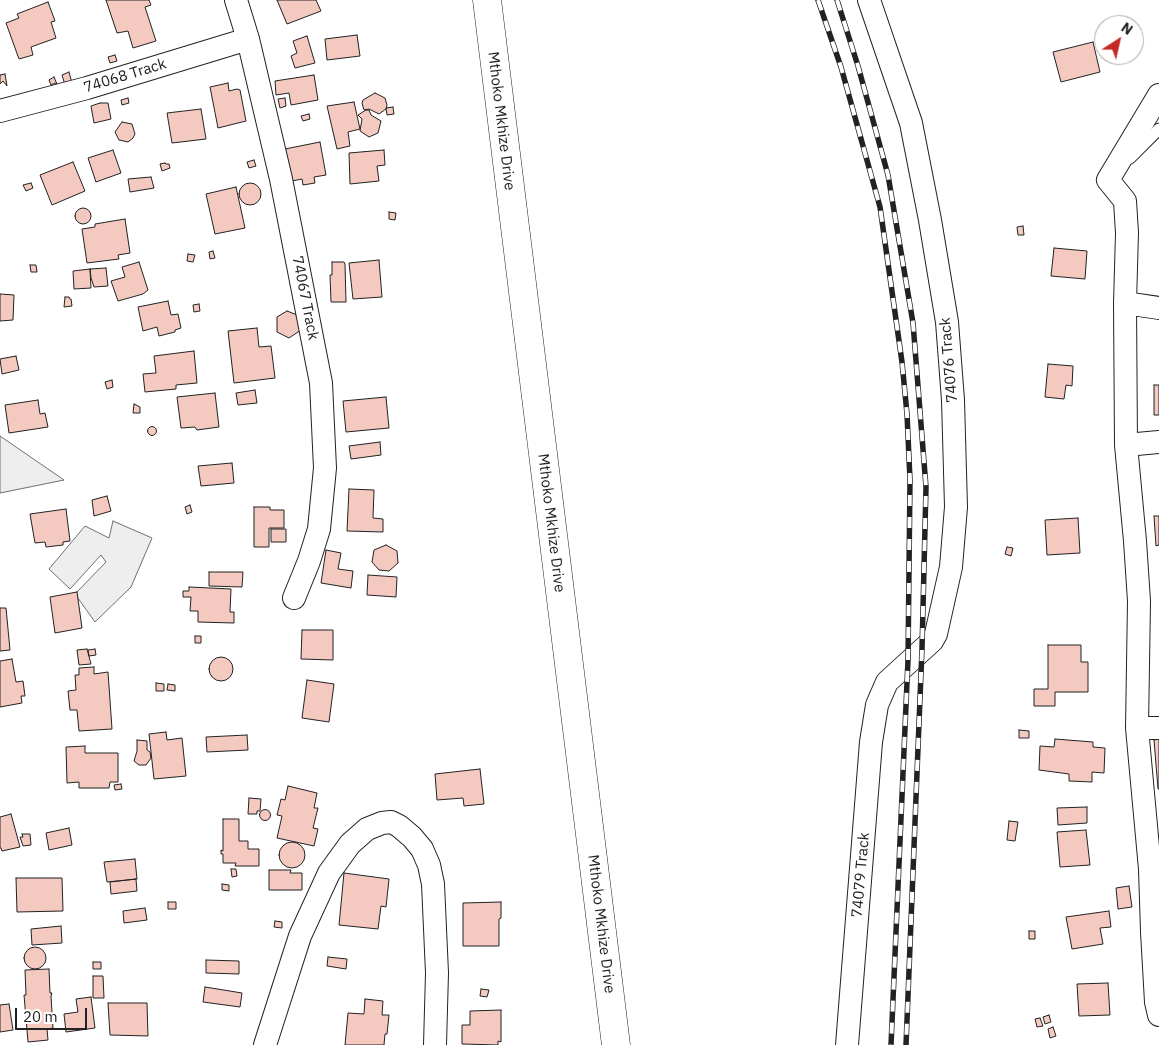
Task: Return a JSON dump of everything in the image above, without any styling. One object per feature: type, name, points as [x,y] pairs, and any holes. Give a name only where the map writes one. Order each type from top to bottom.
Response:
[{"type":"street","name":"74067 Track","points":[[236,0],[248,39],[296,252],[322,382],[325,468],[319,529],[294,598]]},
{"type":"street","name":"Mthoko Mkhize Drive","points":[[487,0],[616,1045]]},
{"type":"street","name":"74076 Track","points":[[869,0],[911,123],[930,220],[947,322],[953,400],[956,507],[951,567],[936,634],[932,641],[887,682],[877,705]]},
{"type":"street","name":"74068 Track","points":[[0,111],[87,88],[248,39]]},
{"type":"street","points":[[1159,95],[1108,180],[1125,201],[1128,256],[1125,303],[1126,445],[1135,541],[1149,601],[1150,869],[1156,1002],[1159,1016]]},
{"type":"street","points":[[1125,303],[1159,308]]},
{"type":"street","points":[[1126,445],[1159,442]]},
{"type":"street","name":"74079 Track","points":[[847,1045],[871,742],[877,705]]},
{"type":"street","points":[[265,1045],[300,936],[329,873],[350,844],[367,829],[382,823],[391,822],[412,837],[422,849],[429,865],[432,884],[437,973],[434,1045]]},
{"type":"lane","points":[[1108,180],[1159,129]]},
{"type":"shaded area","points":[[0,436],[64,480],[0,493]]},
{"type":"shaded area","points":[[113,521],[152,538],[131,587],[95,622],[75,594],[106,562],[101,555],[70,589],[49,569],[85,526],[109,538]]},
{"type":"building","points":[[106,0],[149,0],[151,5],[145,7],[156,41],[133,48],[128,31],[117,33]]},
{"type":"building","points":[[277,0],[316,0],[321,11],[287,24]]},
{"type":"building","points":[[48,2],[55,21],[51,22],[56,38],[31,47],[33,55],[19,59],[6,23],[19,18],[17,14]]},
{"type":"building","points":[[357,35],[360,56],[327,60],[325,39]]},
{"type":"building","points":[[307,36],[315,63],[295,68],[291,56],[297,53],[293,41]]},
{"type":"building","points":[[1093,42],[1094,65],[1098,65],[1100,72],[1061,82],[1053,52]]},
{"type":"building","points":[[115,55],[117,61],[110,63],[108,57]]},
{"type":"building","points":[[69,72],[72,83],[65,85],[62,75]]},
{"type":"building","points":[[5,74],[7,86],[3,81],[0,84],[0,75]]},
{"type":"building","points":[[314,75],[318,100],[291,105],[289,93],[276,95],[275,81]]},
{"type":"building","points":[[54,77],[57,84],[51,85],[49,80]]},
{"type":"building","points":[[228,83],[229,91],[240,90],[246,121],[218,128],[210,87]]},
{"type":"building","points":[[375,93],[385,98],[387,105],[386,109],[379,114],[369,109],[364,110],[362,103],[363,100]]},
{"type":"building","points":[[128,98],[129,103],[122,105],[121,100]]},
{"type":"building","points":[[285,98],[286,106],[280,108],[278,99]]},
{"type":"building","points":[[354,102],[360,129],[348,132],[350,146],[337,149],[327,106]]},
{"type":"building","points":[[108,103],[111,119],[94,123],[91,106]]},
{"type":"building","points":[[393,107],[394,114],[387,115],[386,108]]},
{"type":"building","points":[[201,109],[206,139],[172,143],[167,113]]},
{"type":"building","points":[[369,110],[371,115],[381,121],[378,133],[369,137],[360,131],[362,119],[358,115]]},
{"type":"building","points":[[309,114],[310,119],[303,121],[301,116]]},
{"type":"building","points":[[122,122],[132,124],[135,134],[128,142],[119,140],[115,132]]},
{"type":"building","points":[[320,142],[326,175],[314,177],[315,183],[303,185],[302,179],[292,181],[285,149]]},
{"type":"building","points":[[113,150],[121,173],[96,182],[88,158]]},
{"type":"building","points":[[384,150],[385,165],[377,166],[379,181],[350,184],[349,153]]},
{"type":"building","points":[[254,160],[256,166],[249,168],[247,162]]},
{"type":"building","points":[[73,162],[85,191],[52,205],[40,175]]},
{"type":"building","points":[[160,164],[169,164],[170,168],[162,171]]},
{"type":"building","points":[[151,177],[154,188],[130,192],[128,179]]},
{"type":"building","points":[[31,183],[33,188],[26,191],[23,185]]},
{"type":"building","points":[[250,183],[260,190],[261,194],[254,204],[250,205],[240,198],[239,194],[246,184]]},
{"type":"building","points":[[236,187],[245,228],[215,234],[206,194]]},
{"type":"building","points":[[80,208],[86,208],[91,213],[89,222],[80,224],[75,219],[75,213]]},
{"type":"building","points":[[389,212],[396,213],[395,220],[389,219]]},
{"type":"building","points":[[125,219],[130,253],[118,255],[119,259],[87,263],[82,229],[95,227],[95,224]]},
{"type":"building","points":[[1023,226],[1024,235],[1018,235],[1017,227]]},
{"type":"building","points":[[1054,248],[1087,251],[1085,279],[1051,276]]},
{"type":"building","points":[[213,251],[215,258],[210,259],[209,252]]},
{"type":"building","points":[[188,254],[195,255],[193,262],[187,261]]},
{"type":"building","points":[[379,260],[382,297],[353,299],[349,263]]},
{"type":"building","points":[[139,262],[148,290],[143,294],[118,301],[111,281],[125,277],[122,267]]},
{"type":"building","points":[[332,262],[344,262],[345,264],[346,302],[331,302],[330,275],[332,275]]},
{"type":"building","points":[[30,265],[36,265],[37,272],[31,272]]},
{"type":"building","points":[[106,268],[108,286],[94,287],[90,269]]},
{"type":"building","points":[[90,269],[91,288],[74,289],[73,271]]},
{"type":"building","points":[[0,294],[14,295],[13,320],[0,321]]},
{"type":"building","points":[[65,297],[71,299],[72,306],[64,307]]},
{"type":"building","points":[[168,301],[171,315],[178,314],[181,328],[175,330],[175,332],[159,336],[157,327],[143,331],[138,307]]},
{"type":"building","points":[[199,304],[200,311],[194,312],[193,305]]},
{"type":"building","points":[[287,311],[300,316],[301,330],[289,338],[277,332],[277,317]]},
{"type":"building","points":[[257,328],[259,347],[271,346],[275,378],[234,383],[228,331]]},
{"type":"building","points":[[194,351],[197,383],[176,385],[176,389],[145,392],[143,374],[156,373],[154,356]]},
{"type":"building","points":[[16,356],[19,370],[2,374],[0,359]]},
{"type":"building","points":[[1048,364],[1073,366],[1072,386],[1066,385],[1064,399],[1045,397]]},
{"type":"building","points":[[112,380],[113,387],[107,389],[105,382]]},
{"type":"building","points":[[1154,385],[1159,385],[1159,415],[1154,415]]},
{"type":"building","points":[[255,390],[257,403],[238,405],[236,393]]},
{"type":"building","points":[[215,393],[219,427],[197,430],[195,427],[181,428],[177,397]]},
{"type":"building","points":[[386,397],[389,428],[346,432],[343,401]]},
{"type":"building","points":[[38,400],[40,414],[45,413],[48,427],[9,433],[5,405]]},
{"type":"building","points":[[134,404],[140,407],[140,413],[133,413]]},
{"type":"building","points":[[152,427],[156,431],[152,435],[148,431]]},
{"type":"building","points":[[380,442],[381,455],[351,459],[349,446]]},
{"type":"building","points":[[232,463],[234,483],[201,486],[198,466]]},
{"type":"building","points":[[349,489],[374,490],[373,518],[383,519],[383,532],[347,531]]},
{"type":"building","points":[[107,496],[111,511],[94,516],[92,500]]},
{"type":"building","points":[[190,505],[192,512],[187,514],[185,507]]},
{"type":"building","points":[[254,507],[270,507],[270,510],[284,510],[284,528],[269,528],[269,547],[254,547]]},
{"type":"building","points":[[66,509],[70,541],[63,542],[63,545],[46,547],[45,542],[35,543],[30,514]]},
{"type":"building","points":[[1154,516],[1159,516],[1159,545],[1156,546]]},
{"type":"building","points":[[1078,518],[1080,553],[1047,555],[1045,520]]},
{"type":"building","points":[[271,529],[286,529],[286,542],[271,542]]},
{"type":"building","points":[[386,545],[397,551],[398,563],[389,571],[379,570],[372,562],[374,550]]},
{"type":"building","points":[[1007,547],[1013,548],[1011,556],[1005,554]]},
{"type":"building","points":[[326,550],[341,553],[338,569],[353,571],[351,588],[321,583]]},
{"type":"building","points":[[209,572],[243,572],[242,587],[209,586]]},
{"type":"building","points":[[368,575],[397,577],[396,597],[367,595]]},
{"type":"building","points":[[189,587],[231,589],[230,612],[234,612],[234,623],[198,622],[198,611],[190,611],[191,597],[183,597],[183,591],[189,591]]},
{"type":"building","points":[[77,592],[82,628],[55,633],[50,597]]},
{"type":"building","points":[[0,608],[6,608],[10,650],[0,651]]},
{"type":"building","points":[[302,630],[333,630],[333,660],[301,659]]},
{"type":"building","points":[[195,636],[201,636],[201,643],[195,643]]},
{"type":"building","points":[[1048,645],[1081,645],[1081,662],[1088,662],[1088,692],[1055,692],[1055,706],[1034,706],[1034,689],[1048,689]]},
{"type":"building","points":[[87,649],[91,664],[79,665],[77,650]]},
{"type":"building","points":[[95,649],[96,655],[89,656],[88,650]]},
{"type":"building","points":[[221,657],[229,661],[233,669],[229,677],[221,681],[213,677],[209,669],[213,661]]},
{"type":"building","points":[[12,659],[16,682],[23,681],[25,696],[21,696],[22,703],[0,707],[0,661]]},
{"type":"building","points":[[94,667],[94,674],[108,672],[112,729],[79,731],[77,710],[70,710],[68,691],[76,690],[75,675],[79,675],[79,668]]},
{"type":"building","points":[[307,680],[334,684],[329,722],[302,718]]},
{"type":"building","points":[[156,683],[164,684],[164,691],[156,691]]},
{"type":"building","points":[[168,684],[175,685],[175,691],[167,690]]},
{"type":"building","points":[[1019,730],[1029,731],[1029,738],[1019,738]]},
{"type":"building","points":[[166,732],[167,740],[182,738],[186,776],[154,779],[149,734]]},
{"type":"building","points":[[247,735],[248,750],[207,752],[206,737]]},
{"type":"building","points":[[1055,739],[1093,742],[1093,747],[1105,748],[1104,773],[1092,772],[1092,782],[1069,781],[1069,774],[1039,770],[1040,746],[1054,747]]},
{"type":"building","points":[[1159,739],[1159,789],[1158,789],[1154,740]]},
{"type":"building","points":[[137,740],[147,741],[147,750],[150,752],[151,758],[146,765],[139,765],[134,761],[137,751]]},
{"type":"building","points":[[85,746],[85,753],[118,753],[118,782],[110,782],[109,788],[79,788],[79,782],[67,783],[66,747]]},
{"type":"building","points":[[480,769],[484,804],[464,806],[463,798],[437,800],[435,774]]},
{"type":"building","points":[[121,784],[122,789],[115,790],[114,785]]},
{"type":"building","points":[[288,786],[317,793],[314,808],[318,808],[313,828],[318,829],[314,846],[277,838],[282,816],[277,815],[281,799],[285,800]]},
{"type":"building","points":[[249,798],[261,799],[260,811],[257,811],[257,814],[248,814]]},
{"type":"building","points":[[1087,807],[1087,823],[1058,825],[1057,808]]},
{"type":"building","points":[[265,809],[271,815],[265,821],[259,815]]},
{"type":"building","points":[[11,814],[20,847],[2,851],[0,848],[0,817]]},
{"type":"building","points":[[223,819],[239,819],[239,841],[248,841],[248,849],[259,849],[259,866],[235,866],[236,863],[223,863],[221,850],[223,851]]},
{"type":"building","points":[[1009,821],[1018,822],[1015,841],[1007,840]]},
{"type":"building","points":[[69,828],[72,845],[49,850],[46,833]]},
{"type":"building","points":[[1086,830],[1090,865],[1060,867],[1057,832]]},
{"type":"building","points":[[22,834],[30,834],[31,845],[23,846],[20,837],[23,837]]},
{"type":"building","points":[[292,842],[301,846],[305,855],[301,864],[292,868],[283,864],[279,855],[283,846]]},
{"type":"building","points":[[135,859],[137,879],[107,882],[104,862]]},
{"type":"building","points":[[231,869],[236,869],[237,876],[232,877]]},
{"type":"building","points":[[269,870],[291,870],[290,873],[302,873],[302,890],[269,890]]},
{"type":"building","points":[[344,873],[389,879],[386,907],[381,906],[378,929],[339,925]]},
{"type":"building","points":[[16,878],[62,878],[63,911],[17,912]]},
{"type":"building","points":[[136,879],[137,891],[111,894],[110,882]]},
{"type":"building","points":[[222,884],[229,885],[229,891],[222,890]]},
{"type":"building","points":[[1129,886],[1132,907],[1118,909],[1116,888]]},
{"type":"building","points":[[168,902],[176,902],[176,909],[168,909]]},
{"type":"building","points":[[501,902],[499,946],[463,946],[463,903]]},
{"type":"building","points":[[145,908],[147,920],[124,923],[123,911]]},
{"type":"building","points":[[1109,911],[1111,927],[1100,928],[1103,944],[1072,949],[1066,917]]},
{"type":"building","points":[[275,921],[282,922],[282,928],[274,927]]},
{"type":"building","points":[[61,926],[62,943],[32,945],[31,929]]},
{"type":"building","points":[[1029,931],[1035,931],[1035,939],[1029,939]]},
{"type":"building","points":[[35,947],[43,950],[46,958],[43,966],[35,969],[27,966],[24,958],[27,950]]},
{"type":"building","points":[[328,957],[347,959],[346,969],[327,966]]},
{"type":"building","points":[[206,960],[239,961],[239,974],[206,973]]},
{"type":"building","points":[[93,962],[101,962],[101,969],[93,969]]},
{"type":"building","points":[[49,969],[53,1028],[47,1029],[48,1040],[28,1042],[24,995],[26,995],[25,970]]},
{"type":"building","points":[[93,976],[103,976],[104,998],[93,998]]},
{"type":"building","points":[[1108,983],[1110,1015],[1079,1016],[1077,984]]},
{"type":"building","points":[[205,987],[242,993],[240,1007],[203,1002]]},
{"type":"building","points":[[481,989],[489,990],[487,997],[480,996]]},
{"type":"building","points":[[91,997],[95,1028],[66,1032],[64,1014],[78,1012],[76,999]]},
{"type":"building","points":[[365,999],[383,1001],[382,1015],[389,1015],[384,1045],[345,1045],[348,1013],[364,1014]]},
{"type":"building","points":[[108,1003],[147,1003],[148,1036],[110,1035]]},
{"type":"building","points":[[9,1004],[13,1030],[0,1032],[0,1005]]},
{"type":"building","points":[[501,1010],[501,1042],[498,1041],[498,1045],[462,1044],[462,1025],[470,1025],[470,1011]]},
{"type":"building","points":[[1049,1015],[1051,1022],[1045,1024],[1043,1017]]},
{"type":"building","points":[[1040,1018],[1043,1026],[1037,1027],[1035,1019]]},
{"type":"building","points":[[1053,1027],[1056,1036],[1050,1038],[1048,1029]]},
{"type":"railway","points":[[818,0],[841,67],[880,207],[902,362],[907,414],[910,480],[908,660],[891,1045]]},
{"type":"railway","points":[[837,0],[858,66],[888,175],[913,323],[926,487],[922,649],[906,1045]]}]
